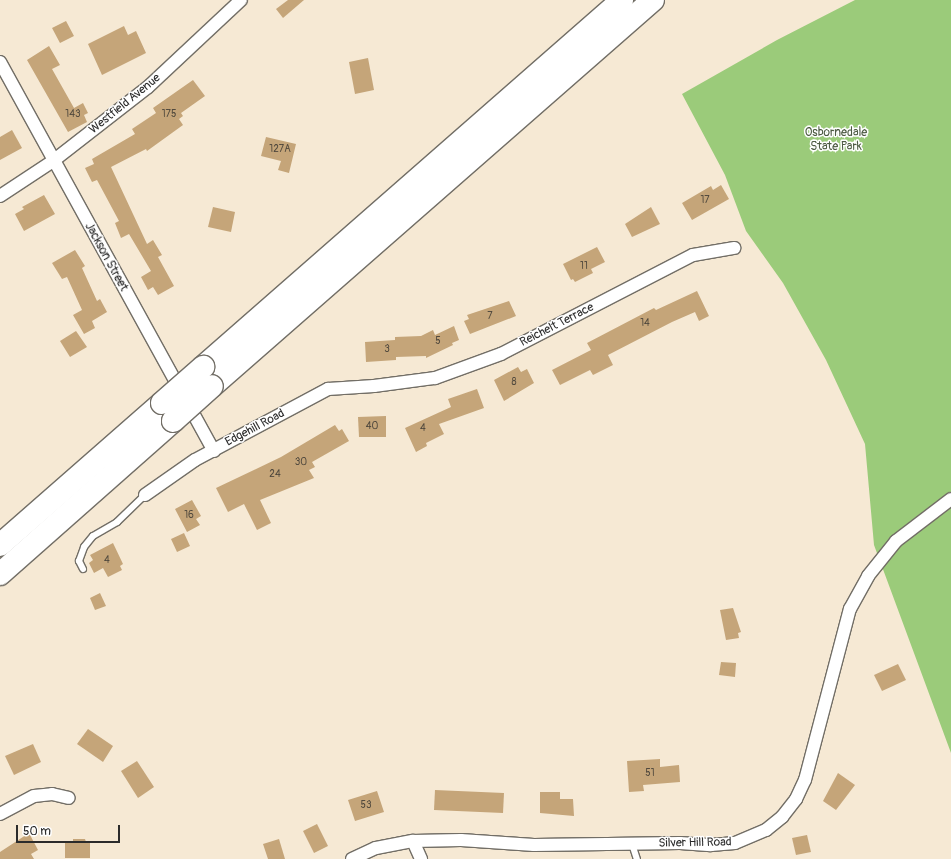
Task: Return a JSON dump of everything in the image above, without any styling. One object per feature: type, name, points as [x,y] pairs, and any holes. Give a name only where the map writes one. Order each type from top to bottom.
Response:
[{"type":"highway","points":[[601,18],[616,0]]},
{"type":"highway","points":[[0,574],[168,412],[622,0]]},
{"type":"highway","points":[[208,376],[653,0]]},
{"type":"highway","points":[[0,545],[168,412]]},
{"type":"street","name":"Westfield Avenue","points":[[0,196],[53,161],[148,86],[241,0]]},
{"type":"street","name":"Jackson Street","points":[[0,62],[53,161],[214,451]]},
{"type":"street","name":"Reichelt Terrace","points":[[374,386],[435,378],[501,354],[693,255],[734,248]]},
{"type":"street","name":"Edgehill Road","points":[[145,495],[195,460],[328,389],[374,386]]},
{"type":"street","name":"Silver Hill Road","points":[[352,859],[387,845],[413,841],[461,840],[534,845],[735,843],[766,830],[782,817],[796,799],[805,780],[850,609],[868,576],[896,541],[951,499]]},
{"type":"street","points":[[0,814],[34,796],[52,794],[69,798]]},
{"type":"street","points":[[413,841],[421,859]]},
{"type":"lane","points":[[83,569],[79,561],[84,547],[93,536],[117,522],[145,495]]},
{"type":"lane","points":[[632,844],[637,859]]},
{"type":"green space","name":"Osbornedale State Park","points":[[855,0],[951,0],[951,753],[874,545],[865,444],[826,360],[783,283],[746,231],[725,175],[682,94],[777,40]]},
{"type":"building","points":[[288,0],[304,0],[283,18],[276,9]]},
{"type":"building","points":[[66,21],[74,36],[60,43],[52,28]]},
{"type":"building","points":[[124,26],[128,35],[136,31],[146,53],[102,75],[88,44]]},
{"type":"building","points":[[49,46],[60,65],[52,69],[74,108],[83,103],[88,113],[84,115],[87,122],[68,132],[27,60]]},
{"type":"building","points":[[368,58],[374,90],[355,94],[349,62]]},
{"type":"building","points":[[193,80],[205,96],[181,113],[183,116],[179,119],[183,125],[147,151],[146,149],[111,167],[147,244],[153,240],[162,255],[158,257],[174,286],[158,295],[153,287],[148,290],[141,277],[151,271],[129,234],[121,238],[115,223],[119,221],[97,180],[92,182],[85,168],[94,164],[92,159],[135,134],[132,129],[156,113],[153,108]]},
{"type":"building","points":[[12,130],[22,148],[0,160],[0,137]]},
{"type":"building","points":[[266,137],[296,144],[289,173],[278,170],[281,161],[261,156]]},
{"type":"building","points":[[721,185],[729,199],[692,220],[682,203],[711,186],[713,190]]},
{"type":"building","points":[[44,195],[55,214],[24,231],[15,214],[24,209],[22,207]]},
{"type":"building","points":[[213,207],[235,212],[231,232],[208,227]]},
{"type":"building","points":[[651,207],[660,224],[632,237],[625,224]]},
{"type":"building","points":[[597,247],[605,262],[591,269],[593,273],[575,282],[573,279],[571,280],[563,264]]},
{"type":"building","points":[[75,250],[85,266],[82,268],[97,301],[100,299],[107,312],[92,321],[95,328],[84,334],[73,315],[82,310],[67,277],[62,279],[52,263]]},
{"type":"building","points":[[697,291],[709,316],[699,321],[695,312],[672,322],[608,355],[613,365],[593,375],[590,370],[560,385],[552,370],[591,350],[587,343],[654,308],[656,310]]},
{"type":"building","points":[[509,301],[516,316],[470,334],[464,321],[469,319],[467,315]]},
{"type":"building","points":[[454,326],[459,340],[452,343],[453,345],[426,358],[426,356],[396,357],[396,360],[366,362],[365,342],[395,340],[395,337],[421,336],[433,330],[435,335]]},
{"type":"building","points":[[76,331],[87,347],[70,357],[60,341]]},
{"type":"building","points":[[518,367],[521,372],[527,369],[534,383],[504,401],[494,380]]},
{"type":"building","points":[[477,389],[484,408],[439,424],[444,434],[426,443],[427,446],[416,452],[405,428],[451,407],[448,399]]},
{"type":"building","points":[[386,416],[386,437],[359,437],[358,417]]},
{"type":"building","points":[[335,425],[339,431],[342,429],[349,441],[312,462],[315,467],[309,470],[314,478],[260,500],[271,523],[257,530],[244,504],[228,512],[216,488],[281,457]]},
{"type":"building","points":[[192,500],[201,516],[196,519],[200,525],[187,532],[175,509]]},
{"type":"building","points":[[184,533],[190,546],[177,552],[171,539]]},
{"type":"building","points":[[113,543],[123,564],[120,566],[122,570],[108,577],[103,568],[94,573],[89,563],[93,560],[90,555]]},
{"type":"building","points":[[100,593],[106,606],[95,610],[90,598]]},
{"type":"building","points":[[733,608],[741,632],[738,633],[739,638],[726,640],[720,610]]},
{"type":"building","points":[[721,662],[736,663],[735,677],[719,675]]},
{"type":"building","points":[[898,664],[906,680],[882,691],[874,675]]},
{"type":"building","points":[[88,729],[113,746],[103,762],[77,744]]},
{"type":"building","points":[[33,744],[41,762],[14,775],[5,756]]},
{"type":"building","points":[[660,759],[660,767],[679,765],[680,782],[643,785],[644,791],[629,792],[627,761]]},
{"type":"building","points":[[137,761],[154,787],[138,798],[121,771]]},
{"type":"building","points":[[838,773],[855,785],[836,810],[823,801]]},
{"type":"building","points":[[435,790],[504,793],[503,813],[434,810]]},
{"type":"building","points":[[377,791],[384,812],[355,821],[348,800]]},
{"type":"building","points":[[540,792],[560,792],[560,799],[573,799],[574,816],[540,813]]},
{"type":"building","points":[[317,824],[328,846],[314,853],[303,831]]},
{"type":"building","points":[[29,833],[38,850],[31,854],[34,859],[0,859],[0,852]]},
{"type":"building","points":[[807,835],[811,852],[796,855],[792,838]]},
{"type":"building","points":[[73,839],[85,839],[86,842],[90,842],[90,858],[65,858],[65,842],[73,842]]},
{"type":"building","points":[[279,839],[285,859],[268,859],[263,844]]}]
